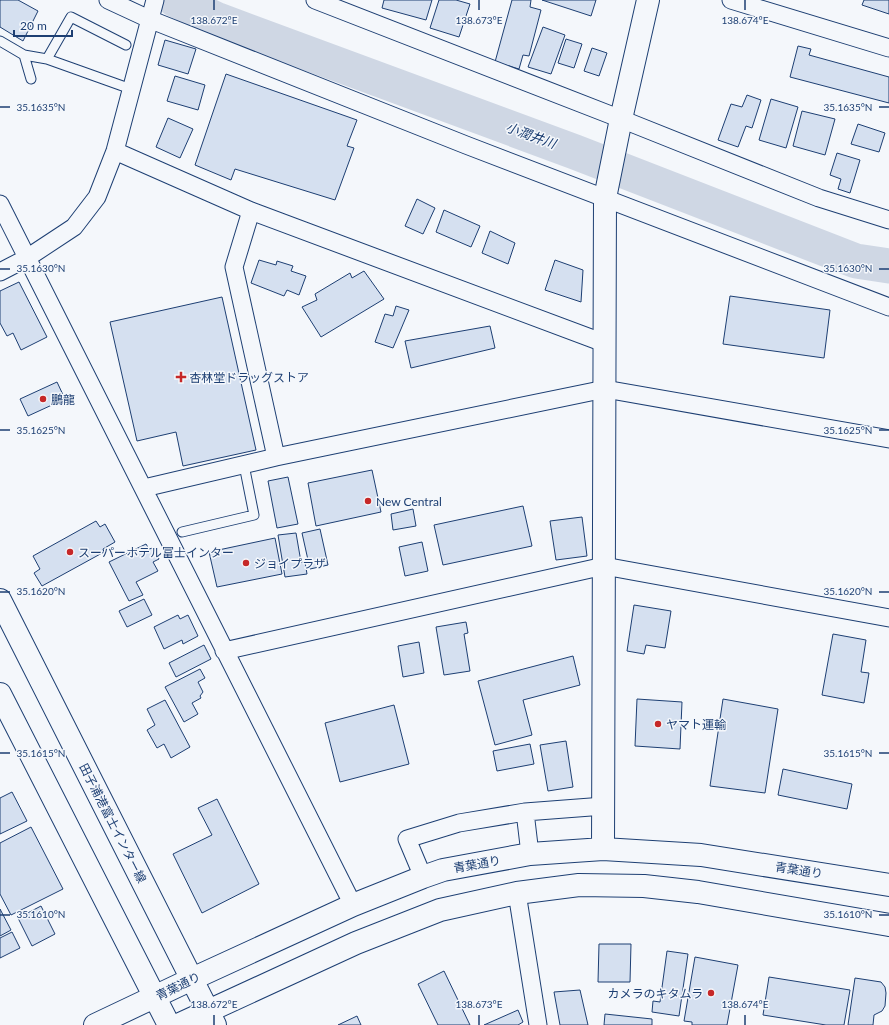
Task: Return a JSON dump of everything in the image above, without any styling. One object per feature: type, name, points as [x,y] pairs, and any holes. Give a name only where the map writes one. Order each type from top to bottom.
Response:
[{"type":"street","points":[[108,0],[149,19],[452,139],[606,191],[889,307]]},
{"type":"street","points":[[0,272],[27,258],[74,227],[97,197],[115,151],[155,0]]},
{"type":"street","points":[[315,0],[619,127],[819,198],[888,217]]},
{"type":"street","points":[[603,849],[604,343],[606,191],[648,0]]},
{"type":"street","points":[[731,0],[889,48]]},
{"type":"street","points":[[115,151],[251,211],[604,343]]},
{"type":"street","points":[[0,204],[353,905]]},
{"type":"street","points":[[251,211],[234,267],[276,457]]},
{"type":"street","points":[[144,488],[276,457],[605,389],[889,439]]},
{"type":"street","points":[[224,650],[604,566],[889,618]]},
{"type":"street","name":"田子浦港富士インター線","points":[[0,600],[212,1018]]},
{"type":"street","points":[[0,694],[169,1025]]},
{"type":"street","points":[[423,877],[408,839],[459,823],[525,812],[604,806]]},
{"type":"street","points":[[525,812],[530,854]]},
{"type":"street","name":"青葉通り","points":[[96,1025],[353,905],[423,877],[443,870],[530,854],[603,849],[701,855],[889,885]]},
{"type":"street","points":[[178,1025],[212,1018],[356,943],[440,910],[517,893],[579,885],[644,886],[698,892],[889,925]]},
{"type":"street","points":[[517,893],[538,1025]]},
{"type":"lane","points":[[48,59],[71,17],[126,45]]},
{"type":"lane","points":[[0,41],[24,55],[48,59],[131,89]]},
{"type":"lane","points":[[24,55],[31,79]]},
{"type":"lane","points":[[182,532],[254,516],[244,465]]},
{"type":"building","points":[[0,0],[18,0],[38,11],[23,41],[0,27]]},
{"type":"building","points":[[384,0],[432,0],[426,20],[382,8]]},
{"type":"building","points":[[439,0],[456,0],[470,4],[459,37],[430,28]]},
{"type":"building","points":[[512,0],[531,0],[530,7],[541,10],[529,56],[523,55],[519,69],[495,62]]},
{"type":"building","points":[[542,0],[596,0],[591,16]]},
{"type":"building","points":[[864,0],[889,0],[889,14],[862,5]]},
{"type":"building","points":[[543,27],[565,35],[551,74],[528,67]]},
{"type":"building","points":[[566,39],[582,44],[574,68],[558,63]]},
{"type":"building","points":[[165,40],[196,49],[188,74],[158,65]]},
{"type":"building","points":[[798,46],[811,49],[809,55],[889,77],[889,103],[790,77]]},
{"type":"building","points":[[592,48],[607,53],[599,76],[584,71]]},
{"type":"building","points":[[226,74],[357,120],[347,146],[354,148],[335,200],[235,169],[231,180],[195,165]]},
{"type":"building","points":[[175,76],[205,85],[198,110],[167,101]]},
{"type":"building","points":[[747,95],[761,100],[752,128],[746,126],[738,147],[718,140],[731,104],[742,107]]},
{"type":"building","points":[[771,99],[798,107],[786,148],[759,140]]},
{"type":"building","points":[[802,111],[835,119],[825,155],[793,146]]},
{"type":"building","points":[[168,118],[193,129],[180,158],[156,147]]},
{"type":"building","points":[[858,124],[885,133],[879,152],[851,144]]},
{"type":"building","points":[[837,153],[860,160],[850,193],[838,189],[841,179],[830,175]]},
{"type":"building","points":[[417,199],[435,208],[423,234],[405,226]]},
{"type":"building","points":[[444,210],[480,226],[471,247],[436,232]]},
{"type":"building","points":[[490,231],[515,243],[508,264],[482,253]]},
{"type":"building","points":[[259,260],[276,265],[277,261],[293,266],[291,271],[306,276],[299,295],[287,290],[284,296],[251,283]]},
{"type":"building","points":[[555,260],[583,270],[581,302],[545,290]]},
{"type":"building","points":[[364,271],[384,299],[321,337],[302,307],[317,300],[315,294],[350,273],[352,278]]},
{"type":"building","points":[[19,282],[47,337],[21,350],[13,333],[7,336],[0,323],[0,291]]},
{"type":"building","points":[[730,296],[830,310],[824,358],[723,344]]},
{"type":"building","name":"杏林堂ドラッグストア","points":[[222,297],[256,450],[183,466],[176,432],[137,441],[110,322]]},
{"type":"building","points":[[396,306],[409,310],[393,348],[375,342],[385,314],[393,316]]},
{"type":"building","points":[[490,326],[495,348],[411,368],[405,341]]},
{"type":"building","name":"鵬龍","points":[[57,382],[65,399],[28,416],[20,399]]},
{"type":"building","points":[[372,470],[381,512],[316,526],[308,483]]},
{"type":"building","points":[[288,477],[298,524],[277,528],[268,481]]},
{"type":"building","points":[[523,506],[532,546],[443,565],[434,525]]},
{"type":"building","points":[[413,509],[416,526],[393,530],[391,514]]},
{"type":"building","points":[[582,517],[587,556],[556,560],[550,521]]},
{"type":"building","points":[[96,521],[100,527],[105,524],[115,542],[103,549],[104,552],[42,586],[34,573],[40,569],[33,556]]},
{"type":"building","points":[[320,529],[328,565],[310,569],[302,533]]},
{"type":"building","points":[[296,533],[301,562],[305,562],[307,574],[285,577],[278,535]]},
{"type":"building","name":"ジョイプラザ","points":[[275,538],[282,574],[217,587],[209,552]]},
{"type":"building","points":[[422,542],[428,571],[405,576],[399,547]]},
{"type":"building","points":[[146,544],[149,549],[153,548],[159,559],[153,562],[158,571],[136,582],[143,595],[129,601],[109,562]]},
{"type":"building","points":[[144,599],[152,615],[127,627],[119,611]]},
{"type":"building","points":[[634,605],[671,611],[665,648],[646,645],[644,654],[627,651]]},
{"type":"building","points":[[178,615],[180,619],[188,615],[198,636],[183,644],[182,640],[164,649],[154,627]]},
{"type":"building","points":[[466,622],[468,633],[464,634],[470,671],[444,675],[436,627]]},
{"type":"building","points":[[833,634],[866,640],[861,672],[869,673],[864,703],[822,695]]},
{"type":"building","points":[[419,642],[424,673],[403,677],[398,646]]},
{"type":"building","points":[[204,645],[211,659],[176,677],[169,663]]},
{"type":"building","points":[[573,656],[580,685],[523,700],[532,735],[495,745],[478,681]]},
{"type":"building","points":[[200,669],[205,678],[198,682],[203,692],[200,696],[201,698],[192,703],[198,714],[184,722],[165,687]]},
{"type":"building","name":"ヤマト運輸","points":[[637,699],[682,702],[680,749],[635,746]]},
{"type":"building","points":[[723,699],[778,709],[765,793],[710,786]]},
{"type":"building","points":[[165,700],[190,747],[171,758],[164,744],[157,748],[147,730],[155,725],[147,709]]},
{"type":"building","points":[[394,705],[409,764],[340,782],[325,723]]},
{"type":"building","points":[[566,741],[573,787],[548,791],[540,745]]},
{"type":"building","points":[[530,744],[534,764],[497,771],[493,751]]},
{"type":"building","points":[[783,769],[852,784],[847,809],[778,795]]},
{"type":"building","points":[[12,792],[27,821],[0,834],[0,798]]},
{"type":"building","points":[[217,799],[259,884],[202,913],[173,854],[212,835],[198,808]]},
{"type":"building","points":[[31,827],[63,889],[11,915],[0,894],[0,843]]},
{"type":"building","points":[[41,906],[55,934],[32,946],[18,918]]},
{"type":"building","points":[[0,909],[11,930],[0,936]]},
{"type":"building","points":[[12,932],[20,948],[0,958],[0,938]]},
{"type":"building","points":[[599,944],[631,944],[630,982],[598,982]]},
{"type":"building","points":[[667,951],[688,954],[679,1016],[652,1012],[653,1001],[660,1002]]},
{"type":"building","name":"カメラのキタムラ","points":[[695,957],[738,965],[727,1025],[692,1025],[692,1022],[684,1021]]},
{"type":"building","points":[[444,971],[470,1025],[438,1025],[418,984]]},
{"type":"building","points":[[769,977],[850,990],[844,1025],[826,1025],[763,1015]]},
{"type":"building","points":[[855,978],[881,982],[885,987],[885,1006],[882,1011],[874,1015],[873,1025],[848,1025]]},
{"type":"building","points":[[580,990],[588,1025],[560,1025],[554,992]]},
{"type":"building","points":[[518,1010],[523,1022],[518,1025],[484,1025]]},
{"type":"building","points":[[605,1014],[652,1019],[652,1025],[604,1025]]},
{"type":"building","points":[[357,1016],[361,1025],[338,1025]]},
{"type":"waterway","name":"小潤井川","points":[[175,0],[218,20],[575,152],[856,261],[889,266]]},
{"type":"place","name":"杏林堂ドラッグストア","points":[[181,377]]},
{"type":"place","name":"鵬龍","points":[[43,399]]},
{"type":"place","name":"New Central","points":[[368,501]]},
{"type":"place","name":"スーパーホテル富士インター","points":[[70,552]]},
{"type":"place","name":"ジョイプラザ","points":[[246,563]]},
{"type":"place","name":"ヤマト運輸","points":[[658,724]]},
{"type":"place","name":"カメラのキタムラ","points":[[711,993]]}]
